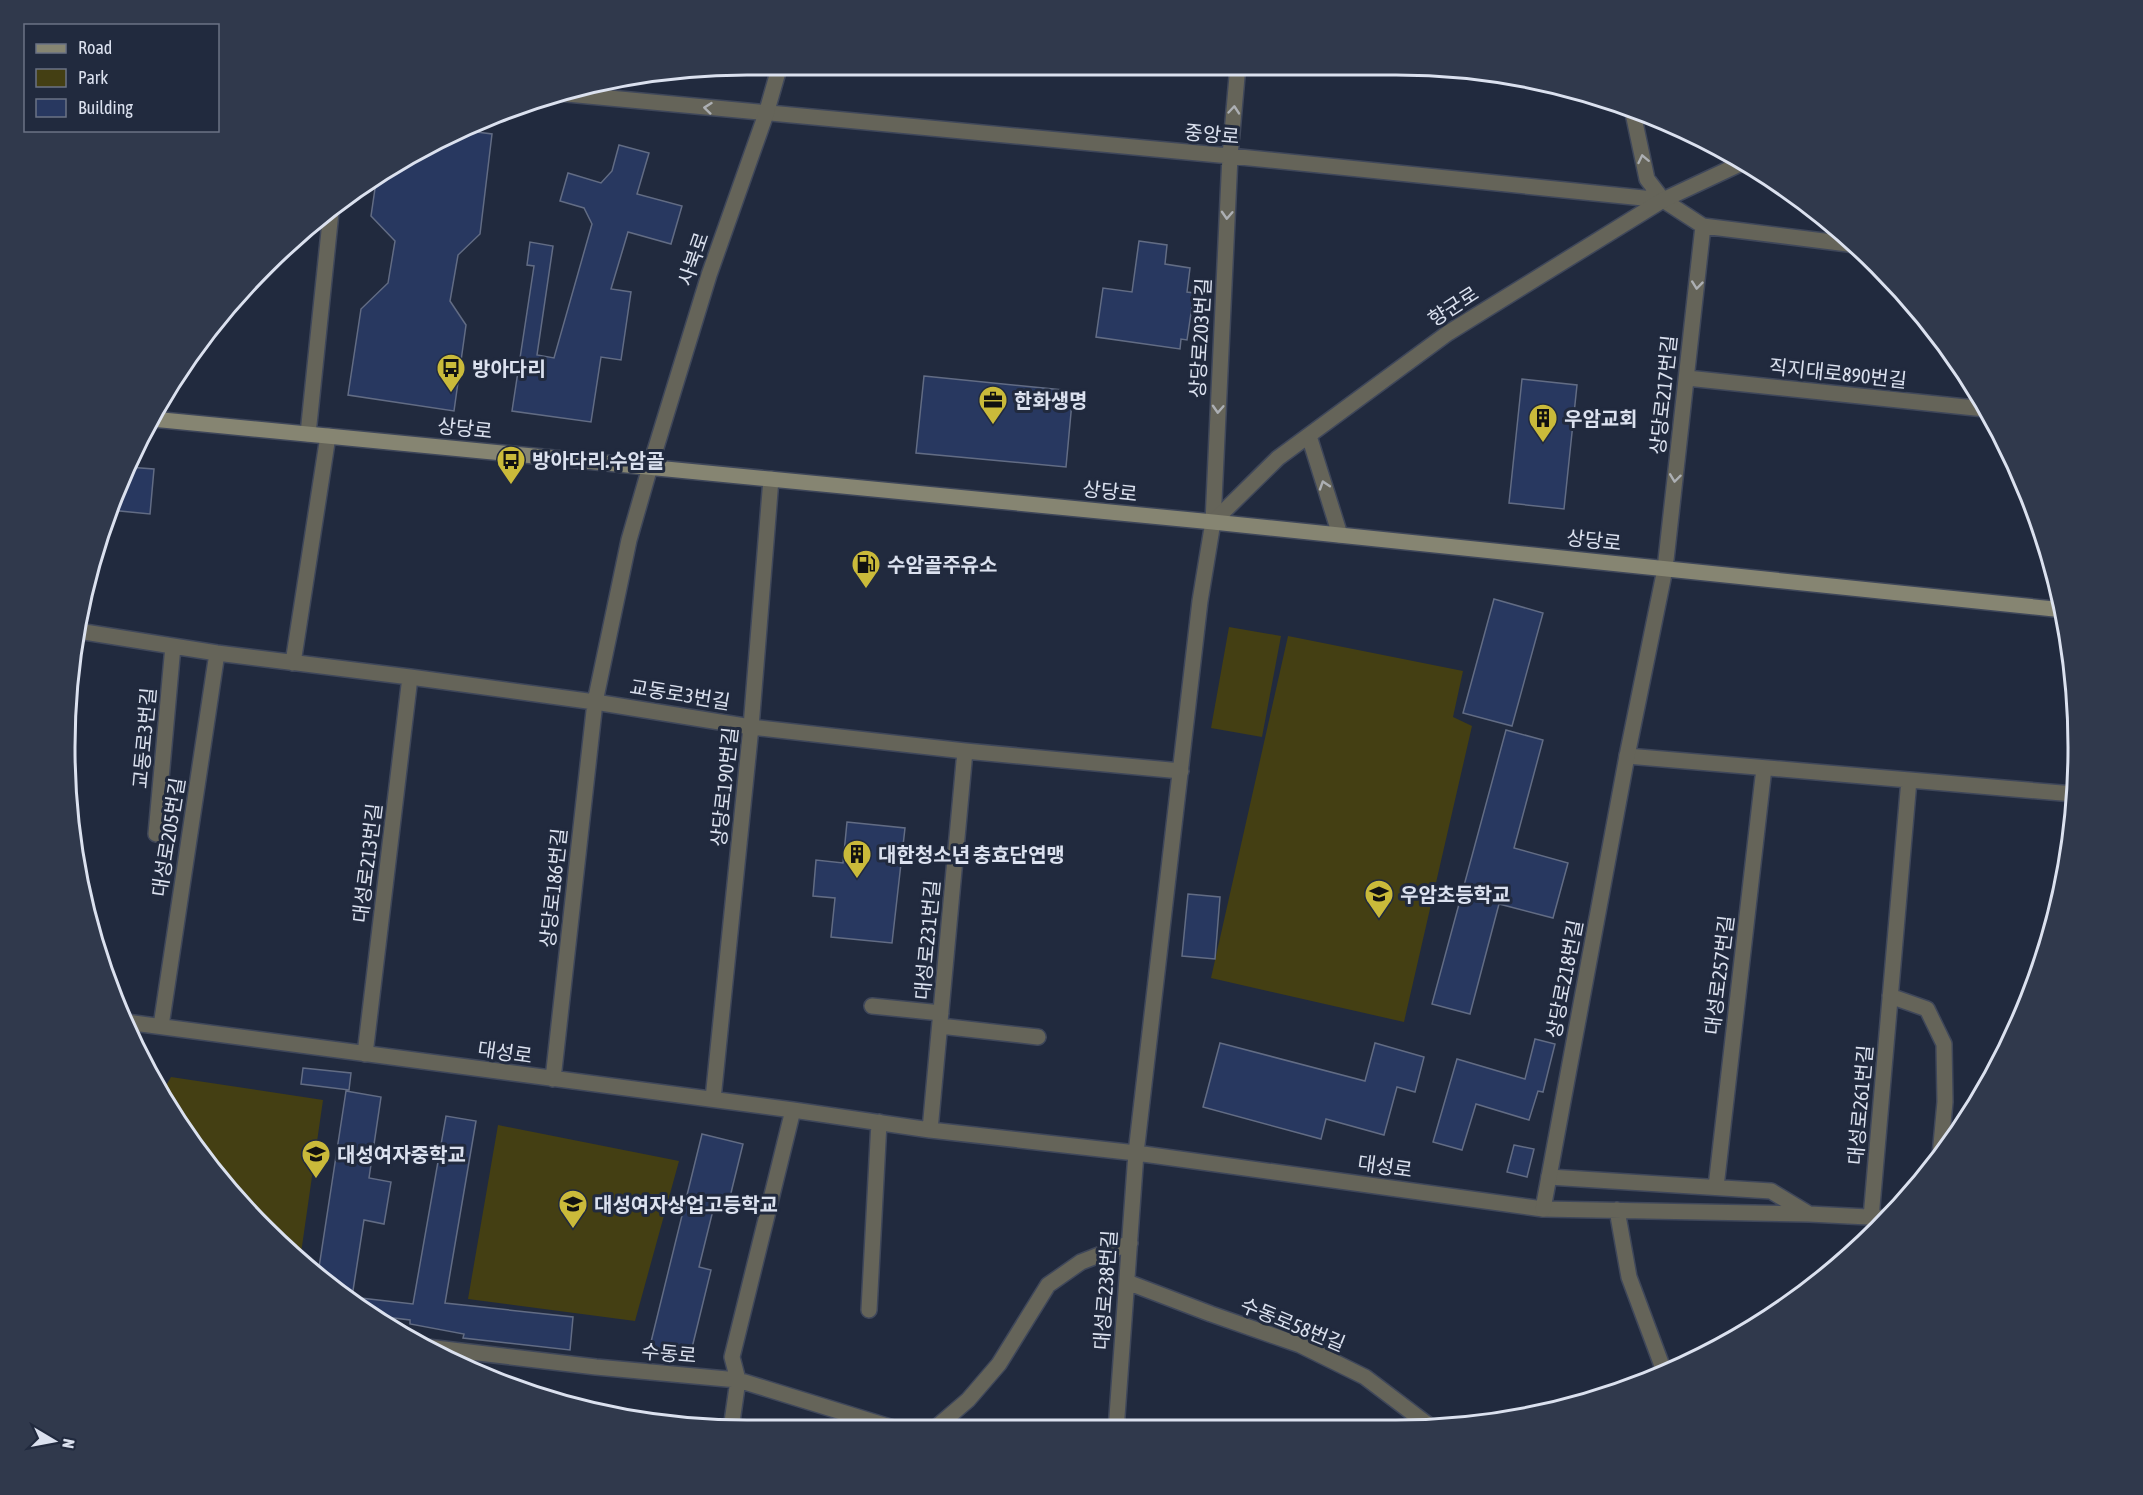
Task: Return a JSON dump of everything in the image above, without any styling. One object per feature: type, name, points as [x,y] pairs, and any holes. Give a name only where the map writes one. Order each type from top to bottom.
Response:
[{"type":"main road","name":"상당로","points":[[160,420],[1213,522],[2053,609]]},
{"type":"street","name":"사북로","points":[[595,702],[629,540],[650,467],[709,275],[766,114],[777,75]]},
{"type":"street","name":"상당로203번길","points":[[1181,771],[1200,601],[1213,522],[1230,156],[1237,75]]},
{"type":"street","name":"중앙로","points":[[583,96],[1230,156],[1663,200],[1703,226],[1840,243]]},
{"type":"street","points":[[1634,119],[1647,179],[1663,200]]},
{"type":"street","name":"향군로","points":[[1213,522],[1278,458],[1448,333],[1663,200],[1734,167]]},
{"type":"street","points":[[308,434],[330,220]]},
{"type":"street","name":"상당로217번길","points":[[1665,568],[1703,226]]},
{"type":"street","name":"직지대로890번길","points":[[1687,378],[1976,408]]},
{"type":"street","points":[[1309,435],[1340,535]]},
{"type":"street","points":[[293,663],[328,436]]},
{"type":"street","name":"상당로190번길","points":[[713,1099],[751,727],[771,479]]},
{"type":"street","name":"상당로218번길","points":[[1542,1209],[1627,756],[1665,568]]},
{"type":"street","name":"교동로3번길","points":[[85,632],[217,653],[595,702],[751,727],[965,751],[1181,771]]},
{"type":"street","name":"교동로3번길","points":[[156,834],[173,646]]},
{"type":"street","name":"대성로205번길","points":[[161,1026],[217,653]]},
{"type":"street","name":"대성로213번길","points":[[365,1054],[410,677]]},
{"type":"street","name":"상당로186번길","points":[[553,1079],[595,702]]},
{"type":"street","name":"대성로231번길","points":[[930,1130],[965,751]]},
{"type":"street","points":[[1627,756],[2067,793]]},
{"type":"street","name":"대성로257번길","points":[[1716,1187],[1764,768]]},
{"type":"street","name":"대성로238번길","points":[[1117,1420],[1136,1153],[1181,771]]},
{"type":"street","name":"대성로261번길","points":[[1871,1218],[1909,780]]},
{"type":"street","points":[[1890,996],[1927,1009],[1944,1044],[1945,1102],[1942,1139]]},
{"type":"street","points":[[872,1006],[940,1020]]},
{"type":"street","name":"대성로231번길","points":[[940,1020],[1038,1037]]},
{"type":"street","name":"대성로","points":[[135,1026],[161,1026],[930,1130],[1136,1153],[1542,1209],[1809,1214],[1876,1218]]},
{"type":"street","points":[[732,1420],[738,1380],[732,1357],[793,1110]]},
{"type":"street","points":[[869,1310],[879,1122]]},
{"type":"street","points":[[1548,1177],[1771,1191],[1809,1214]]},
{"type":"street","points":[[1617,1210],[1629,1277],[1662,1365]]},
{"type":"street","points":[[945,1420],[968,1400],[999,1364],[1048,1286],[1081,1262],[1130,1243]]},
{"type":"street","name":"수동로58번길","points":[[1127,1282],[1300,1345],[1365,1377],[1421,1419]]},
{"type":"street","name":"수동로","points":[[447,1349],[596,1367],[738,1380],[847,1420]]},
{"type":"green space","points":[[1229,627],[1281,636],[1262,737],[1211,728]]},
{"type":"green space","points":[[1288,636],[1463,671],[1453,717],[1472,726],[1404,1022],[1211,978]]},
{"type":"green space","points":[[171,1077],[323,1100],[301,1251],[242,1191],[214,1157],[166,1086]]},
{"type":"green space","points":[[498,1125],[679,1161],[635,1321],[468,1299]]},
{"type":"building","points":[[477,132],[492,134],[480,234],[458,255],[450,301],[466,325],[454,411],[348,395],[361,309],[388,283],[395,241],[371,216],[375,187],[450,144]]},
{"type":"building","points":[[619,145],[649,153],[637,194],[682,206],[671,244],[628,232],[611,289],[631,292],[621,360],[601,357],[591,422],[512,411],[534,266],[527,265],[530,242],[553,246],[537,355],[554,358],[592,224],[584,208],[560,201],[568,173],[601,183],[612,171]]},
{"type":"building","points":[[1139,241],[1167,245],[1165,264],[1190,268],[1187,292],[1194,293],[1187,340],[1181,339],[1180,349],[1096,337],[1103,288],[1132,292]]},
{"type":"building","points":[[924,376],[1073,391],[1066,467],[916,453]]},
{"type":"building","name":"우암교회","points":[[1522,379],[1577,385],[1564,509],[1509,503]]},
{"type":"building","points":[[136,468],[154,469],[150,514],[118,511]]},
{"type":"building","points":[[1494,599],[1543,613],[1512,726],[1463,713]]},
{"type":"building","points":[[1506,730],[1543,740],[1514,848],[1568,863],[1553,918],[1499,904],[1470,1014],[1432,1004]]},
{"type":"building","name":"대한청소년 충효단연맹","points":[[847,822],[905,828],[892,943],[831,937],[835,898],[813,896],[816,860],[843,863]]},
{"type":"building","points":[[1188,894],[1220,897],[1215,959],[1182,956]]},
{"type":"building","points":[[1535,1039],[1555,1044],[1543,1092],[1538,1091],[1529,1120],[1476,1104],[1462,1150],[1433,1142],[1457,1059],[1525,1079]]},
{"type":"building","points":[[1220,1043],[1365,1081],[1375,1043],[1424,1057],[1415,1092],[1397,1087],[1384,1135],[1326,1119],[1321,1139],[1203,1107]]},
{"type":"building","points":[[303,1068],[351,1073],[349,1090],[301,1084]]},
{"type":"building","points":[[346,1091],[381,1097],[369,1178],[391,1182],[384,1224],[364,1220],[353,1292],[319,1266]]},
{"type":"building","points":[[446,1116],[476,1121],[445,1303],[573,1317],[570,1350],[463,1338],[464,1334],[410,1324],[410,1320],[391,1318],[362,1298],[413,1304]]},
{"type":"building","points":[[702,1134],[743,1144],[729,1201],[716,1198],[699,1267],[711,1270],[690,1356],[650,1346]]},
{"type":"building","points":[[1514,1145],[1534,1149],[1527,1177],[1507,1172]]},
{"type":"place","name":"방아다리","points":[[451,394]]},
{"type":"place","name":"한화생명","points":[[993,426]]},
{"type":"place","name":"우암교회","points":[[1543,444]]},
{"type":"place","name":"방아다리.수암골","points":[[511,486]]},
{"type":"place","name":"수암골주유소","points":[[866,590]]},
{"type":"place","name":"대한청소년 충효단연맹","points":[[857,880]]},
{"type":"place","name":"우암초등학교","points":[[1379,920]]},
{"type":"place","name":"대성여자중학교","points":[[316,1180]]},
{"type":"place","name":"대성여자상업고등학교","points":[[573,1230]]}]
